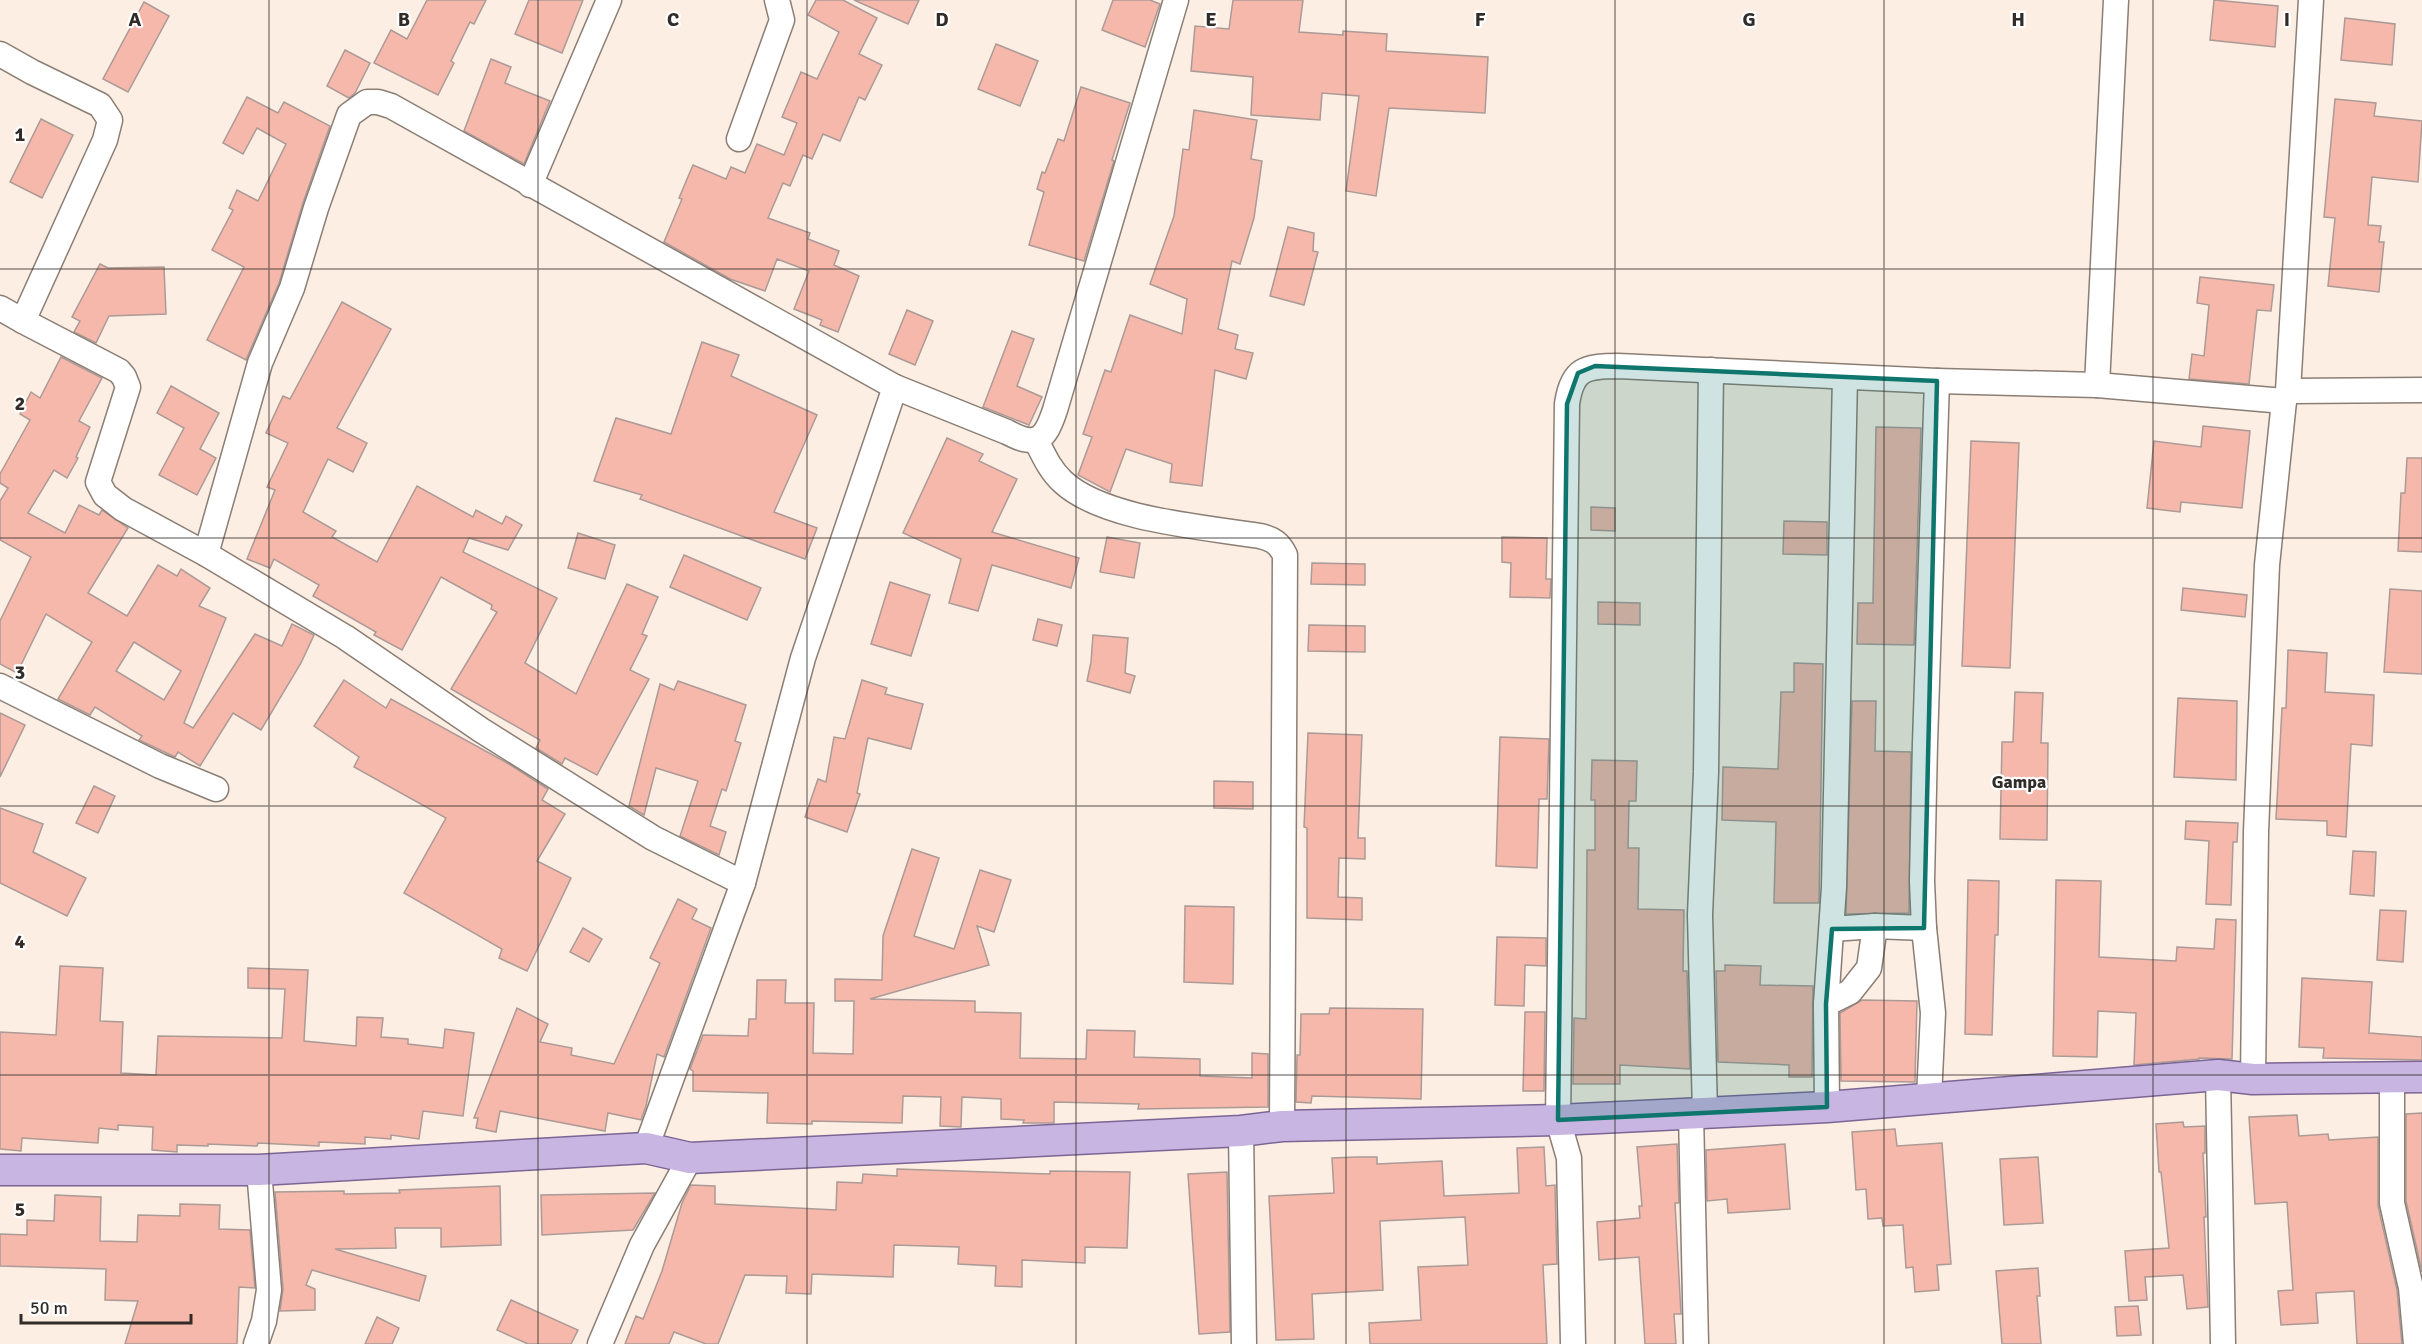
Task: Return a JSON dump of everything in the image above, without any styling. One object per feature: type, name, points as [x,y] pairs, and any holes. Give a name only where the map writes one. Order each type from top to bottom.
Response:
[{"type":"main road","points":[[0,1170],[259,1170],[646,1148],[690,1158],[1241,1131],[1282,1126],[1558,1120],[1827,1107],[2218,1075],[2253,1079],[2422,1077]]},
{"type":"street","points":[[530,185],[609,0]]},
{"type":"street","points":[[739,139],[782,20],[777,0]]},
{"type":"street","points":[[206,554],[260,363],[292,288],[316,208],[349,115],[367,102],[378,102],[391,106],[894,387],[1007,432],[1023,441],[1036,440],[1048,431],[1176,0]]},
{"type":"street","points":[[2097,385],[2116,0]]},
{"type":"street","points":[[2253,1079],[2256,832],[2266,565],[2286,396],[2311,0]]},
{"type":"street","points":[[0,54],[100,105],[110,120],[105,140],[23,321]]},
{"type":"street","points":[[0,308],[119,371],[124,377],[128,387],[98,482],[105,495],[123,509],[206,554],[345,637],[481,730],[653,838],[743,883]]},
{"type":"street","points":[[1573,1344],[1569,1158],[1558,1120],[1567,404],[1569,386],[1578,373],[1595,366],[1937,381],[2097,385],[2286,396],[2422,390]]},
{"type":"street","points":[[1696,1344],[1700,915],[1706,772],[1711,370]]},
{"type":"street","points":[[1827,1107],[1826,1004],[1832,929],[1845,377]]},
{"type":"street","points":[[1929,1098],[1933,1013],[1923,928],[1922,881],[1937,381]]},
{"type":"street","points":[[646,1148],[743,883],[803,658],[894,387]]},
{"type":"street","points":[[1036,440],[1048,465],[1065,484],[1099,504],[1161,520],[1273,539],[1285,555],[1282,1126]]},
{"type":"street","points":[[0,686],[160,766],[216,789]]},
{"type":"street","points":[[1832,929],[1875,926],[1923,928]]},
{"type":"street","points":[[1826,1004],[1850,992],[1869,968],[1875,926]]},
{"type":"street","points":[[2218,1075],[2223,1344]]},
{"type":"street","points":[[2392,1079],[2392,1203],[2411,1288],[2416,1344]]},
{"type":"street","points":[[1241,1131],[1244,1344]]},
{"type":"street","points":[[600,1344],[642,1245],[690,1158]]},
{"type":"street","points":[[256,1344],[264,1321],[269,1290],[259,1170]]},
{"type":"highlighted area","points":[[1595,366],[1937,381],[1924,928],[1832,929],[1826,1004],[1827,1107],[1558,1120],[1567,404],[1578,373]]},
{"type":"building","points":[[427,0],[486,0],[474,24],[470,22],[451,61],[454,63],[438,95],[374,63],[391,30],[407,39]]},
{"type":"building","points":[[529,0],[583,0],[562,53],[515,34]]},
{"type":"building","points":[[816,0],[843,0],[877,18],[859,54],[882,65],[865,100],[859,97],[840,141],[823,134],[812,159],[803,155],[790,186],[783,183],[768,218],[810,233],[808,239],[839,251],[834,265],[859,276],[838,332],[820,325],[822,320],[794,309],[809,271],[777,259],[765,291],[730,279],[664,242],[693,165],[726,179],[731,167],[745,173],[757,144],[784,155],[797,123],[782,117],[801,72],[817,79],[839,32],[808,15]]},
{"type":"building","points":[[854,0],[919,0],[908,24]]},
{"type":"building","points":[[1113,0],[1150,0],[1160,4],[1145,47],[1102,30]]},
{"type":"building","points":[[1233,0],[1303,0],[1299,32],[1343,35],[1343,31],[1387,34],[1386,51],[1488,57],[1485,113],[1389,108],[1376,196],[1346,191],[1359,96],[1322,93],[1320,120],[1251,115],[1253,77],[1191,71],[1195,26],[1229,29]]},
{"type":"building","points":[[2214,0],[2278,6],[2275,47],[2210,40]]},
{"type":"building","points":[[144,2],[169,16],[128,92],[103,79]]},
{"type":"building","points":[[2345,18],[2395,24],[2392,65],[2341,60]]},
{"type":"building","points":[[996,44],[1038,61],[1020,106],[978,89]]},
{"type":"building","points":[[345,50],[370,63],[355,93],[349,98],[327,86]]},
{"type":"building","points":[[491,59],[511,67],[505,83],[550,101],[524,164],[464,131]]},
{"type":"building","points":[[1081,87],[1130,103],[1084,261],[1029,245],[1044,192],[1037,189],[1042,172],[1045,173],[1058,139],[1064,141]]},
{"type":"building","points":[[247,97],[278,113],[284,102],[330,126],[303,203],[279,283],[246,360],[207,340],[244,267],[212,250],[233,210],[229,208],[237,190],[258,201],[286,144],[257,128],[243,154],[223,143]]},
{"type":"building","points":[[2335,99],[2376,103],[2374,116],[2422,121],[2418,182],[2372,177],[2368,225],[2381,226],[2379,242],[2384,242],[2379,292],[2328,286],[2335,218],[2324,217]]},
{"type":"building","points":[[1194,110],[1257,120],[1251,159],[1262,161],[1254,218],[1240,264],[1232,261],[1218,329],[1238,335],[1235,349],[1253,353],[1246,379],[1215,370],[1202,486],[1170,482],[1172,464],[1126,449],[1110,492],[1078,475],[1092,437],[1083,434],[1105,370],[1111,372],[1130,315],[1182,334],[1187,299],[1150,284],[1174,216],[1183,149],[1189,150]]},
{"type":"building","points":[[41,119],[73,135],[42,198],[10,182]]},
{"type":"building","points":[[1288,227],[1314,233],[1313,251],[1318,252],[1304,305],[1270,296]]},
{"type":"building","points":[[100,264],[108,268],[164,267],[166,314],[109,316],[96,343],[74,332],[80,321],[72,317]]},
{"type":"building","points":[[2200,277],[2274,285],[2271,311],[2257,310],[2249,384],[2189,379],[2192,354],[2204,356],[2209,305],[2197,303]]},
{"type":"building","points":[[342,302],[391,329],[337,428],[367,443],[353,472],[328,459],[303,512],[336,531],[332,537],[377,562],[417,486],[473,517],[476,510],[502,524],[506,516],[522,525],[508,550],[469,538],[463,552],[557,598],[525,663],[576,694],[627,584],[658,597],[642,634],[647,636],[630,670],[649,679],[597,775],[565,758],[562,764],[536,748],[540,740],[451,689],[497,612],[491,609],[492,605],[441,577],[402,650],[374,635],[376,632],[313,596],[319,585],[274,559],[270,568],[247,559],[275,490],[267,487],[288,443],[266,433],[283,396],[290,399]]},
{"type":"building","points":[[907,310],[933,321],[915,365],[889,354]]},
{"type":"building","points":[[1012,331],[1034,339],[1017,386],[1042,397],[1029,425],[983,407]]},
{"type":"building","points":[[702,342],[739,355],[731,376],[817,415],[774,512],[817,528],[805,559],[640,499],[642,495],[594,481],[616,418],[671,434]]},
{"type":"building","points":[[61,357],[102,378],[79,421],[90,427],[76,457],[78,458],[67,478],[54,470],[28,513],[65,533],[79,505],[99,515],[102,510],[128,528],[88,593],[127,616],[158,565],[177,576],[181,569],[210,588],[199,606],[226,618],[184,723],[193,728],[255,634],[282,646],[292,624],[314,635],[301,663],[261,730],[233,713],[200,766],[178,752],[175,757],[139,740],[142,736],[95,707],[90,715],[58,699],[92,642],[46,614],[17,673],[0,664],[0,621],[31,557],[0,540],[0,501],[8,488],[0,483],[0,474],[30,420],[20,414],[31,392],[40,398]],"holes":[[[134,642],[181,671],[164,700],[116,671]]]},
{"type":"building","points":[[171,386],[219,413],[200,449],[216,458],[197,495],[159,475],[184,428],[157,413]]},
{"type":"building","points":[[2203,426],[2250,431],[2242,508],[2181,502],[2180,512],[2147,508],[2154,441],[2201,447]]},
{"type":"building","points":[[1876,427],[1921,428],[1914,645],[1857,644],[1858,603],[1873,603]]},
{"type":"building","points":[[947,438],[983,454],[979,461],[1017,479],[992,532],[1079,558],[1071,588],[992,565],[978,611],[949,603],[961,559],[903,533]]},
{"type":"building","points":[[1971,441],[2019,443],[2010,668],[1962,666]]},
{"type":"building","points":[[2407,458],[2422,458],[2422,552],[2398,551],[2401,493],[2405,493]]},
{"type":"building","points":[[1591,507],[1615,508],[1615,531],[1591,530]]},
{"type":"building","points":[[1784,521],[1827,522],[1827,555],[1783,554]]},
{"type":"building","points":[[578,533],[615,545],[605,579],[568,568]]},
{"type":"building","points":[[1107,537],[1140,543],[1134,578],[1100,572]]},
{"type":"building","points":[[1502,537],[1547,538],[1546,579],[1551,579],[1550,598],[1510,597],[1511,563],[1502,562]]},
{"type":"building","points":[[684,555],[761,588],[747,620],[670,587]]},
{"type":"building","points":[[1312,563],[1365,564],[1365,585],[1311,584]]},
{"type":"building","points":[[890,582],[930,595],[911,656],[871,644]]},
{"type":"building","points":[[2183,588],[2247,595],[2245,617],[2181,610]]},
{"type":"building","points":[[2390,589],[2422,591],[2422,674],[2384,672]]},
{"type":"building","points":[[1598,602],[1640,603],[1640,625],[1598,624]]},
{"type":"building","points":[[1038,619],[1062,625],[1057,646],[1033,640]]},
{"type":"building","points":[[1309,625],[1365,626],[1365,652],[1308,651]]},
{"type":"building","points":[[1093,635],[1128,638],[1125,673],[1135,676],[1130,693],[1087,681]]},
{"type":"building","points":[[2288,650],[2327,653],[2325,692],[2374,695],[2372,746],[2351,744],[2346,837],[2327,835],[2327,821],[2276,819],[2282,708],[2286,708]]},
{"type":"building","points":[[1794,663],[1823,664],[1819,903],[1774,903],[1776,822],[1722,820],[1723,767],[1778,769],[1781,692],[1794,692]]},
{"type":"building","points":[[344,680],[386,708],[391,699],[509,764],[548,789],[542,800],[565,814],[537,861],[571,878],[527,971],[499,958],[502,949],[404,893],[446,818],[354,767],[359,757],[314,726]]},
{"type":"building","points":[[862,680],[887,688],[885,694],[923,704],[911,749],[868,738],[857,793],[860,794],[847,832],[805,817],[818,779],[826,782],[834,737],[845,739]]},
{"type":"building","points":[[678,681],[746,705],[735,741],[741,743],[726,791],[722,789],[710,826],[726,832],[719,855],[680,836],[698,781],[656,768],[644,815],[629,806],[660,684],[674,690]]},
{"type":"building","points":[[2015,692],[2043,693],[2041,743],[2048,743],[2047,840],[2000,839],[2002,742],[2013,742]]},
{"type":"building","points":[[2178,698],[2237,701],[2236,780],[2174,777]]},
{"type":"building","points":[[1852,701],[1876,701],[1875,751],[1911,752],[1909,913],[1846,914]]},
{"type":"building","points":[[0,713],[25,725],[0,777]]},
{"type":"building","points":[[1308,733],[1362,735],[1358,838],[1365,838],[1365,859],[1339,858],[1338,897],[1362,898],[1362,920],[1307,918],[1307,828],[1304,827]]},
{"type":"building","points":[[1500,737],[1549,739],[1547,799],[1539,799],[1537,868],[1496,866]]},
{"type":"building","points":[[1592,760],[1637,761],[1636,801],[1629,801],[1628,848],[1639,848],[1638,909],[1684,910],[1683,971],[1687,971],[1690,1069],[1620,1065],[1620,1084],[1573,1084],[1574,1018],[1586,1019],[1587,850],[1595,850],[1595,800],[1591,800]]},
{"type":"building","points":[[1214,781],[1253,782],[1253,809],[1214,808]]},
{"type":"building","points":[[94,786],[115,796],[98,833],[76,823]]},
{"type":"building","points":[[0,808],[43,824],[33,852],[86,878],[67,916],[0,883]]},
{"type":"building","points":[[2186,821],[2238,823],[2237,842],[2233,842],[2231,905],[2206,904],[2209,841],[2185,839]]},
{"type":"building","points":[[912,849],[939,858],[914,936],[954,949],[980,870],[1011,880],[994,932],[977,926],[989,965],[870,999],[975,1001],[975,1012],[1021,1013],[1020,1058],[1086,1059],[1087,1030],[1135,1031],[1134,1057],[1200,1059],[1200,1076],[1252,1078],[1252,1053],[1268,1054],[1268,1107],[1138,1109],[1139,1104],[1054,1102],[1054,1123],[1023,1123],[1024,1120],[1001,1119],[1001,1099],[962,1097],[961,1127],[940,1126],[941,1097],[903,1096],[902,1123],[812,1121],[812,1124],[767,1123],[768,1093],[693,1091],[693,1071],[690,1069],[703,1035],[748,1036],[749,1019],[756,1019],[757,980],[786,980],[785,1003],[814,1003],[813,1053],[853,1054],[854,1001],[835,1001],[835,979],[882,980],[883,936]]},
{"type":"building","points":[[2353,851],[2376,852],[2374,896],[2350,894]]},
{"type":"building","points":[[1968,880],[1999,881],[1992,1035],[1965,1034]]},
{"type":"building","points":[[2056,880],[2101,881],[2099,957],[2176,961],[2177,947],[2214,949],[2216,919],[2236,920],[2232,1059],[2199,1058],[2134,1065],[2136,1013],[2098,1011],[2097,1057],[2053,1056]]},
{"type":"building","points":[[678,899],[697,909],[692,919],[711,928],[664,1057],[657,1054],[641,1120],[608,1113],[605,1131],[500,1111],[496,1132],[476,1128],[478,1118],[474,1118],[517,1008],[548,1024],[540,1042],[572,1048],[571,1055],[614,1064],[660,963],[650,958]]},
{"type":"building","points":[[1185,906],[1234,907],[1233,984],[1184,982]]},
{"type":"building","points":[[2380,910],[2406,911],[2403,962],[2377,960]]},
{"type":"building","points":[[583,928],[602,939],[589,962],[570,952]]},
{"type":"building","points":[[1497,937],[1546,938],[1546,966],[1525,965],[1524,1006],[1495,1005]]},
{"type":"building","points":[[1725,965],[1761,966],[1760,985],[1813,986],[1812,1077],[1789,1077],[1789,1065],[1718,1062],[1716,971],[1725,971]]},
{"type":"building","points":[[60,966],[103,968],[100,1021],[123,1022],[121,1073],[156,1075],[158,1036],[282,1038],[285,989],[248,988],[248,968],[308,970],[304,1041],[356,1046],[357,1017],[383,1018],[381,1037],[408,1039],[408,1044],[443,1048],[445,1029],[474,1033],[463,1116],[423,1111],[419,1139],[391,1135],[391,1139],[365,1137],[365,1144],[319,1142],[319,1146],[258,1143],[257,1146],[177,1145],[177,1152],[152,1150],[153,1127],[118,1125],[118,1130],[99,1128],[98,1143],[22,1138],[21,1151],[0,1149],[0,1032],[56,1035]]},
{"type":"building","points":[[2302,978],[2372,982],[2369,1033],[2422,1037],[2422,1060],[2323,1058],[2324,1048],[2299,1047]]},
{"type":"building","points":[[1862,1000],[1917,1001],[1915,1082],[1841,1081],[1840,1013]]},
{"type":"building","points":[[1330,1008],[1423,1009],[1421,1099],[1312,1096],[1311,1103],[1296,1102],[1301,1014],[1329,1014]]},
{"type":"building","points":[[1525,1012],[1545,1012],[1544,1091],[1523,1091]]},
{"type":"building","points":[[2422,1113],[2422,1272],[2406,1201],[2406,1114]]},
{"type":"building","points":[[2297,1115],[2299,1136],[2328,1134],[2329,1140],[2378,1137],[2378,1206],[2397,1290],[2402,1344],[2357,1344],[2354,1291],[2316,1293],[2318,1323],[2281,1325],[2278,1291],[2293,1290],[2287,1202],[2255,1204],[2249,1117]]},
{"type":"building","points":[[2183,1122],[2184,1127],[2205,1126],[2205,1153],[2203,1153],[2206,1217],[2204,1217],[2208,1307],[2187,1309],[2183,1275],[2145,1277],[2147,1300],[2129,1301],[2125,1251],[2169,1248],[2161,1172],[2159,1172],[2156,1124]]},
{"type":"building","points":[[1895,1129],[1897,1146],[1942,1143],[1951,1264],[1937,1265],[1939,1290],[1915,1292],[1913,1267],[1906,1268],[1903,1225],[1883,1226],[1882,1218],[1868,1219],[1866,1189],[1856,1190],[1852,1132]]},
{"type":"building","points":[[1677,1144],[1679,1203],[1675,1203],[1681,1314],[1674,1314],[1676,1344],[1645,1344],[1639,1257],[1599,1260],[1597,1222],[1640,1218],[1639,1206],[1642,1206],[1637,1147]]},
{"type":"building","points":[[1785,1144],[1790,1209],[1728,1213],[1727,1199],[1707,1201],[1706,1150]]},
{"type":"building","points":[[1544,1147],[1546,1186],[1555,1185],[1557,1264],[1543,1265],[1547,1344],[1370,1344],[1369,1323],[1421,1320],[1418,1267],[1468,1265],[1465,1217],[1380,1221],[1383,1290],[1312,1294],[1314,1339],[1276,1340],[1269,1196],[1334,1193],[1332,1158],[1358,1157],[1377,1157],[1377,1164],[1442,1161],[1444,1196],[1519,1193],[1517,1148]]},
{"type":"building","points":[[2038,1157],[2043,1223],[2004,1225],[2000,1159]]},
{"type":"building","points":[[897,1169],[1050,1174],[1050,1171],[1130,1172],[1127,1248],[1085,1247],[1085,1263],[1022,1260],[1022,1287],[995,1286],[996,1266],[958,1264],[959,1247],[894,1245],[893,1277],[812,1274],[811,1294],[786,1293],[787,1276],[745,1275],[718,1344],[706,1344],[674,1332],[669,1344],[625,1344],[636,1316],[643,1319],[662,1271],[682,1203],[691,1185],[715,1186],[715,1204],[836,1210],[837,1182],[862,1183],[863,1174],[897,1176]]},
{"type":"building","points":[[1227,1172],[1230,1332],[1199,1334],[1188,1174]]},
{"type":"building","points":[[500,1186],[501,1245],[441,1247],[441,1228],[395,1228],[396,1248],[335,1249],[426,1276],[419,1301],[312,1270],[306,1285],[315,1289],[315,1310],[280,1311],[283,1289],[275,1192],[400,1193],[399,1190]]},
{"type":"building","points":[[655,1193],[633,1230],[542,1235],[541,1195]]},
{"type":"building","points":[[55,1195],[101,1197],[100,1241],[137,1242],[138,1215],[180,1216],[180,1204],[220,1205],[219,1229],[250,1230],[255,1288],[239,1287],[237,1344],[125,1344],[138,1301],[105,1300],[106,1269],[0,1266],[0,1234],[27,1235],[27,1220],[54,1221]]},
{"type":"building","points":[[2038,1268],[2040,1296],[2037,1296],[2041,1344],[2002,1344],[1996,1271]]},
{"type":"building","points":[[511,1300],[578,1330],[571,1344],[528,1344],[497,1330]]},
{"type":"building","points":[[2138,1306],[2141,1335],[2117,1336],[2115,1307]]},
{"type":"building","points":[[377,1317],[399,1328],[392,1344],[365,1344]]},
{"type":"district","name":"Gampa","points":[[2019,782]]}]
